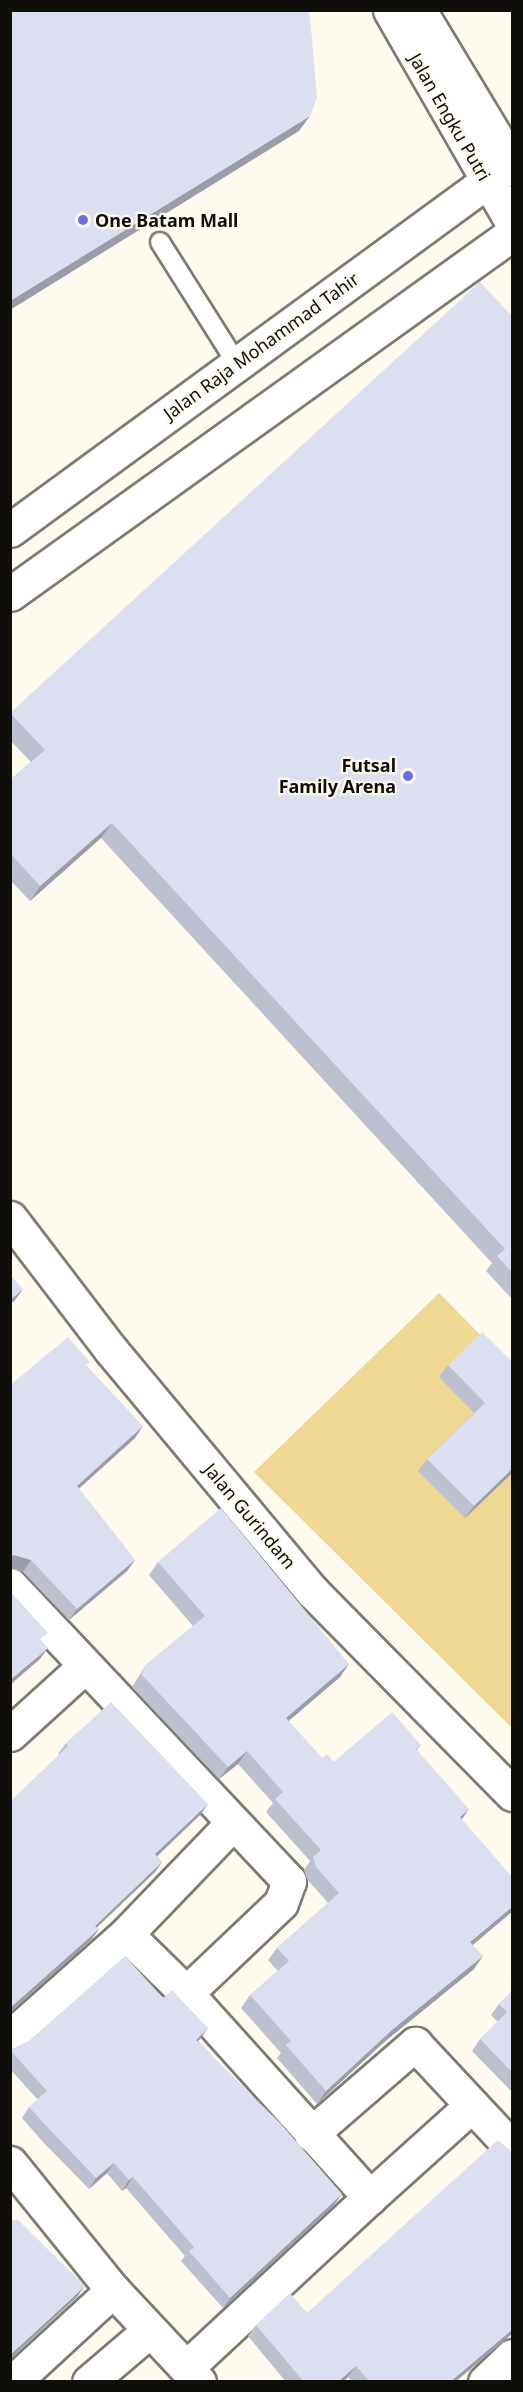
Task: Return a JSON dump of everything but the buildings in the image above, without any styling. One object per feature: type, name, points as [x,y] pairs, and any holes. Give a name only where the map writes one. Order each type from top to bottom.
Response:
[{"type":"street","name":"Jalan Engku Putri","points":[[390,10],[506,168]]},
{"type":"street","name":"Jalan Engku Putri","points":[[418,10],[506,168],[513,222]]},
{"type":"street","name":"Jalan Raja Mohammad Tahir","points":[[10,530],[506,168]]},
{"type":"street","points":[[10,594],[513,234]]},
{"type":"street","name":"Jalan Gurindam","points":[[10,1218],[111,1350],[312,1590],[513,1794]]},
{"type":"street","points":[[10,1585],[84,1667],[290,1882],[280,1904],[186,1993]]},
{"type":"street","points":[[10,1734],[84,1667]]},
{"type":"street","points":[[10,2037],[126,1934],[233,1823]]},
{"type":"street","points":[[126,1934],[186,1993],[370,2197]]},
{"type":"street","points":[[311,2134],[415,2044],[513,2148]]},
{"type":"street","points":[[10,2163],[113,2290],[193,2375],[370,2197],[472,2105]]},
{"type":"street","points":[[13,2382],[113,2290]]},
{"type":"street","points":[[89,2382],[150,2330]]},
{"type":"street","points":[[485,2382],[513,2356]]},
{"type":"lane","points":[[160,242],[237,364]]},
{"type":"shaded area","points":[[439,1293],[512,1367],[512,1728],[254,1472]]},
{"type":"place","name":"One Batam Mall","points":[[83,220]]},
{"type":"place","name":"Futsal Family Arena","points":[[408,776]]}]
